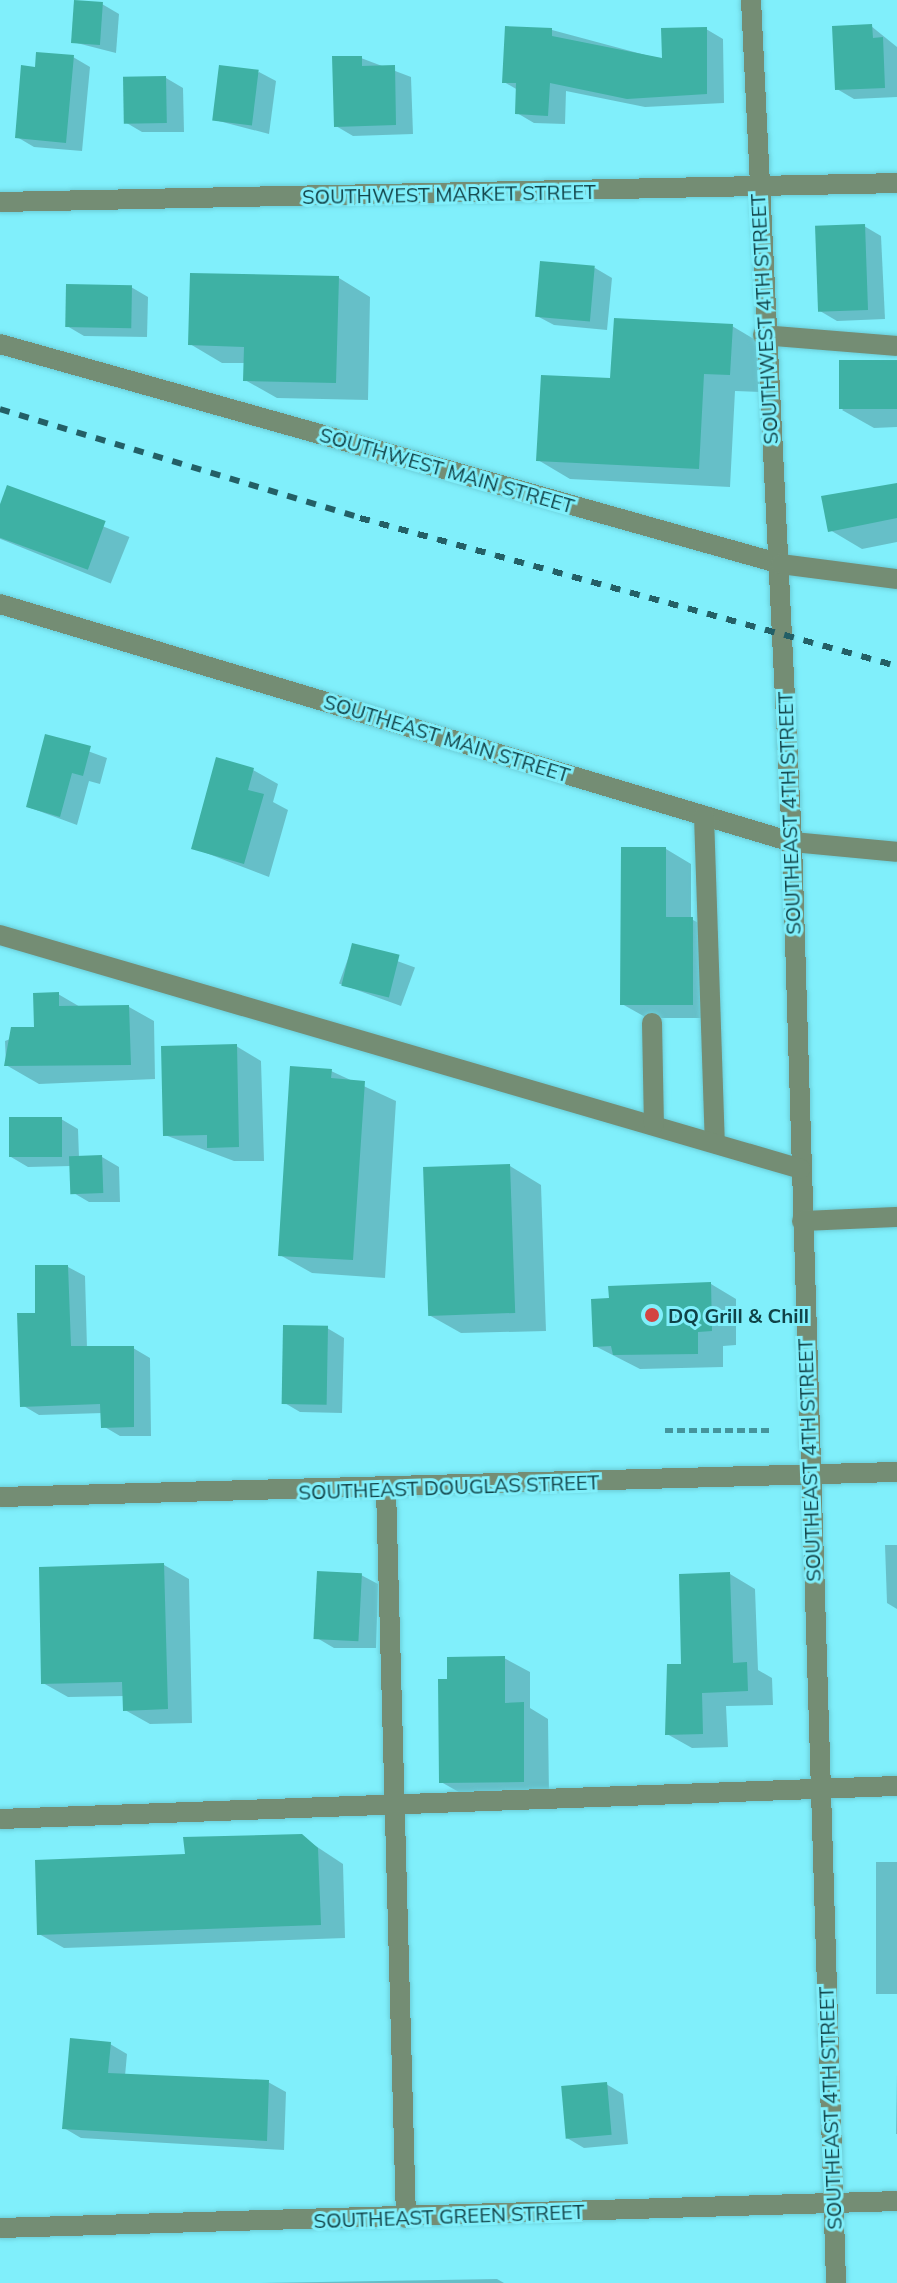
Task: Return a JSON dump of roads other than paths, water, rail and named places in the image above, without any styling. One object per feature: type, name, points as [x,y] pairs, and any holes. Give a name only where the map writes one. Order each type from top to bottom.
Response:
[{"type":"street","name":"SOUTHWEST 4TH STREET","points":[[751,0],[763,335],[781,564],[782,638]]},
{"type":"street","name":"SOUTHWEST MARKET STREET","points":[[0,202],[756,189],[897,183]]},
{"type":"street","points":[[763,335],[897,346]]},
{"type":"street","name":"SOUTHWEST MAIN STREET","points":[[0,344],[781,564],[897,579]]},
{"type":"street","name":"SOUTHEAST MAIN STREET","points":[[0,604],[792,842],[897,852]]},
{"type":"street","name":"SOUTHEAST 4TH STREET","points":[[782,638],[792,842],[836,2283]]},
{"type":"street","points":[[704,816],[715,1143]]},
{"type":"street","points":[[0,935],[801,1169]]},
{"type":"street","points":[[652,1023],[654,1124]]},
{"type":"street","points":[[802,1221],[897,1217]]},
{"type":"street","name":"SOUTHEAST DOUGLAS STREET","points":[[0,1497],[386,1489],[897,1472]]},
{"type":"street","points":[[386,1489],[406,2218]]},
{"type":"street","points":[[0,1819],[396,1807],[897,1786]]},
{"type":"street","name":"SOUTHEAST GREEN STREET","points":[[0,2228],[897,2201]]},
{"type":"railway","points":[[0,409],[360,518],[897,666]]},
{"type":"place","name":"DQ Grill & Chill","points":[[652,1315]]}]
